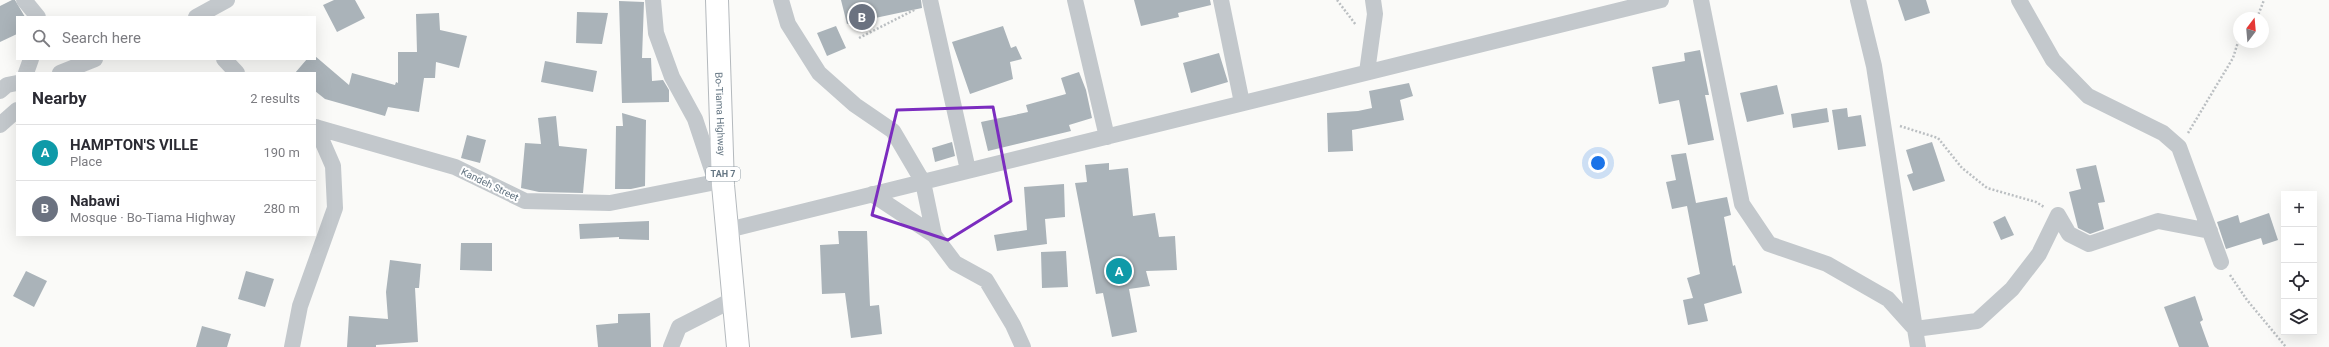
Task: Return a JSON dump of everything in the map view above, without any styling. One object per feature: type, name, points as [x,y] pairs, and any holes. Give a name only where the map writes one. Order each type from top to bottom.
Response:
[{"type":"highway","name":"Bo-Tiama Highway","points":[[717,0],[720,184],[728,230],[738,347]]},
{"type":"street","points":[[24,0],[37,16]]},
{"type":"street","points":[[198,16],[227,0]]},
{"type":"street","points":[[653,0],[656,33],[672,77],[695,120],[720,184]]},
{"type":"street","points":[[781,0],[788,24],[819,73],[855,105],[893,131],[923,182],[934,235]]},
{"type":"street","points":[[1075,0],[1106,136]]},
{"type":"street","points":[[1221,0],[1242,103]]},
{"type":"street","points":[[1367,72],[1375,14],[1373,0]]},
{"type":"street","points":[[728,230],[1661,0]]},
{"type":"street","points":[[1701,0],[1742,204],[1769,244],[1827,264],[1888,299],[1915,329]]},
{"type":"street","points":[[1858,0],[1874,66],[1918,347]]},
{"type":"street","points":[[2019,0],[2053,60],[2088,96],[2164,133],[2179,147],[2221,262]]},
{"type":"street","points":[[930,1],[968,170]]},
{"type":"street","points":[[26,72],[31,60]]},
{"type":"street","points":[[62,72],[92,60]]},
{"type":"street","points":[[225,60],[236,72]]},
{"type":"street","points":[[0,91],[7,85],[16,83]]},
{"type":"street","points":[[0,125],[16,111]]},
{"type":"street","name":"Kandeh Street","points":[[316,127],[455,167],[525,200],[610,203],[720,184]]},
{"type":"street","points":[[292,347],[300,306],[335,208],[333,166],[316,129]]},
{"type":"street","points":[[872,194],[934,235],[955,263],[986,280],[1014,325],[1023,347]]},
{"type":"street","points":[[1915,329],[1977,321],[2017,283],[2039,254],[2058,215]]},
{"type":"street","points":[[2058,215],[2069,234],[2089,244],[2158,221],[2210,231]]},
{"type":"street","points":[[671,347],[679,327],[734,299]]},
{"type":"path","points":[[1337,0],[1371,42]]},
{"type":"path","points":[[2259,12],[2264,0]]},
{"type":"path","points":[[859,38],[930,1]]},
{"type":"path","points":[[2179,147],[2205,107],[2233,58],[2236,48]]},
{"type":"path","points":[[1881,111],[1904,128],[1938,138],[1962,168],[1987,188],[2036,202],[2058,215]]},
{"type":"path","points":[[2221,262],[2247,300],[2286,347]]},
{"type":"highlighted area","points":[[993,107],[1011,201],[948,240],[872,215],[897,110]]},
{"type":"building","points":[[15,0],[24,16],[16,16],[16,34],[0,42],[0,6]]},
{"type":"building","points":[[334,0],[355,0],[365,18],[337,32],[323,5]]},
{"type":"building","points":[[841,0],[921,0],[922,8],[847,24]]},
{"type":"building","points":[[1134,0],[1210,0],[1211,5],[1178,13],[1179,17],[1141,26]]},
{"type":"building","points":[[1898,0],[1926,0],[1930,13],[1905,21]]},
{"type":"building","points":[[619,1],[644,2],[642,58],[651,58],[652,81],[663,80],[669,90],[669,102],[622,103]]},
{"type":"building","points":[[577,12],[608,13],[602,44],[576,43]]},
{"type":"building","points":[[439,13],[440,30],[467,36],[459,68],[436,62],[435,78],[424,78],[419,112],[388,107],[385,116],[325,99],[316,92],[316,72],[296,72],[306,60],[316,60],[316,57],[349,85],[352,73],[395,85],[396,82],[398,83],[398,52],[417,52],[416,14]]},
{"type":"building","points":[[836,26],[846,48],[827,56],[817,33]]},
{"type":"building","points":[[1003,26],[1011,48],[1016,46],[1022,59],[1010,62],[1013,79],[970,94],[952,42]]},
{"type":"building","points":[[1700,50],[1709,95],[1705,95],[1714,140],[1688,145],[1679,100],[1659,104],[1652,67],[1685,61],[1684,53]]},
{"type":"building","points":[[1219,53],[1228,82],[1191,93],[1183,63]]},
{"type":"building","points":[[545,61],[597,71],[593,92],[541,82]]},
{"type":"building","points":[[1079,72],[1086,90],[1092,118],[1069,125],[1071,131],[988,151],[981,122],[1028,112],[1026,105],[1066,94],[1061,78]]},
{"type":"building","points":[[1409,83],[1413,96],[1400,100],[1404,120],[1352,130],[1353,151],[1328,152],[1327,113],[1358,111],[1372,108],[1369,91]]},
{"type":"building","points":[[1777,85],[1784,114],[1747,122],[1740,93]]},
{"type":"building","points":[[1827,108],[1829,122],[1793,128],[1791,114]]},
{"type":"building","points":[[1847,108],[1848,117],[1861,115],[1866,146],[1838,150],[1832,110]]},
{"type":"building","points":[[622,113],[646,120],[645,186],[631,189],[615,189],[616,126],[623,126]]},
{"type":"building","points":[[556,116],[559,146],[587,149],[583,193],[539,192],[521,188],[525,143],[541,144],[538,118]]},
{"type":"building","points":[[467,135],[486,140],[480,163],[461,158]]},
{"type":"building","points":[[952,142],[955,156],[935,162],[932,148]]},
{"type":"building","points":[[1932,142],[1945,181],[1913,191],[1907,175],[1913,173],[1906,150]]},
{"type":"building","points":[[1686,153],[1696,203],[1727,197],[1731,215],[1724,217],[1733,266],[1735,265],[1742,293],[1704,304],[1708,321],[1688,325],[1683,300],[1693,298],[1687,278],[1700,274],[1687,206],[1672,209],[1666,182],[1676,180],[1671,155]]},
{"type":"building","points":[[1109,163],[1109,170],[1128,168],[1133,216],[1155,213],[1159,237],[1175,236],[1177,270],[1146,271],[1150,286],[1129,289],[1137,332],[1112,337],[1103,293],[1096,294],[1075,183],[1087,182],[1085,165]]},
{"type":"building","points":[[2096,165],[2105,202],[2098,203],[2104,229],[2090,234],[2078,228],[2069,192],[2081,189],[2076,169]]},
{"type":"building","points":[[1064,184],[1065,217],[1045,219],[1047,244],[997,251],[994,235],[1027,230],[1024,187]]},
{"type":"building","points":[[2269,213],[2278,240],[2263,245],[2261,238],[2226,249],[2217,222],[2238,215],[2240,223]]},
{"type":"building","points":[[2005,216],[2014,235],[2001,240],[1993,222]]},
{"type":"building","points":[[649,221],[649,240],[619,239],[619,237],[580,239],[579,224]]},
{"type":"building","points":[[838,231],[867,231],[870,306],[879,305],[882,334],[851,338],[845,293],[822,294],[820,245],[839,244]]},
{"type":"building","points":[[461,243],[492,243],[492,271],[460,270]]},
{"type":"building","points":[[1066,251],[1068,287],[1042,288],[1041,252]]},
{"type":"building","points":[[390,260],[421,264],[419,288],[415,288],[418,342],[376,345],[376,347],[347,347],[349,316],[388,319],[386,292]]},
{"type":"building","points":[[26,271],[47,281],[34,307],[13,296]]},
{"type":"building","points":[[246,271],[274,279],[265,307],[238,299]]},
{"type":"building","points":[[2195,296],[2203,320],[2200,322],[2209,347],[2179,347],[2164,307]]},
{"type":"building","points":[[650,313],[651,347],[598,347],[596,325],[618,323],[618,314]]},
{"type":"building","points":[[202,326],[231,334],[227,347],[196,347]]},
{"type":"place","name":"Nabawi","points":[[862,17]]},
{"type":"place","name":"HAMPTON'S VILLE","points":[[1119,271]]}]
